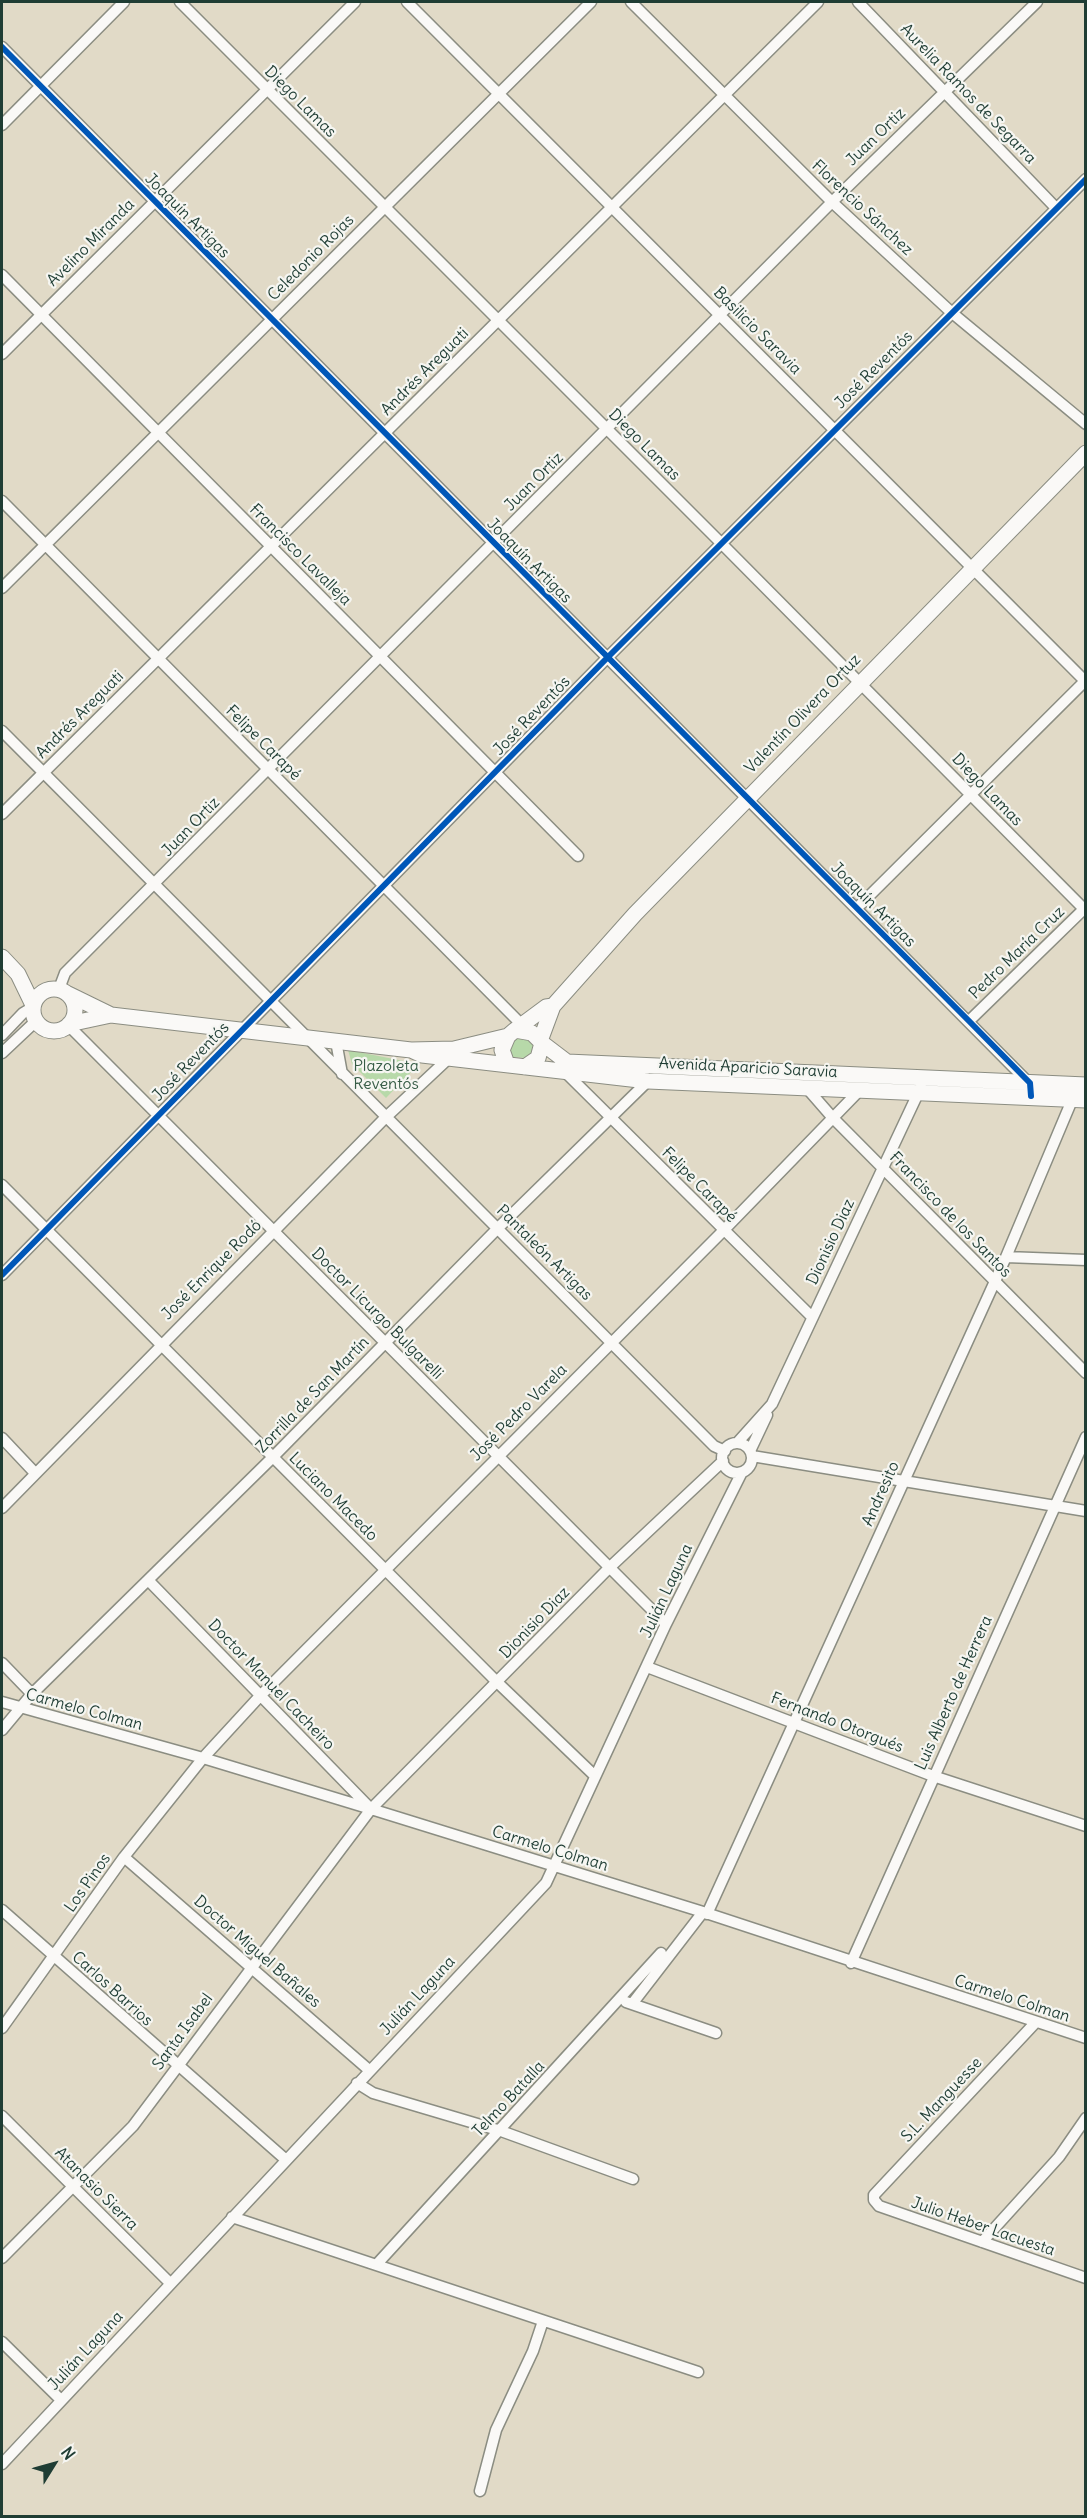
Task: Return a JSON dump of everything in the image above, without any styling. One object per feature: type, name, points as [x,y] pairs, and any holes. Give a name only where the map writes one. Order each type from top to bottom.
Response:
[{"type":"street","points":[[2,125],[124,2]]},
{"type":"street","name":"Diego Lamas","points":[[180,2],[266,90],[499,319],[1085,909]]},
{"type":"street","name":"Avelino Miranda","points":[[2,354],[355,2]]},
{"type":"street","name":"Basilicio Saravia","points":[[407,2],[1085,681]]},
{"type":"street","name":"Celedonio Rojas","points":[[2,588],[156,432],[591,2]]},
{"type":"street","name":"Florencio Sánchez","points":[[631,2],[832,202],[951,312],[1086,424]]},
{"type":"street","name":"Andrés Areguati","points":[[2,814],[818,2]]},
{"type":"street","name":"Aurelia Ramos de Segarra","points":[[858,2],[1056,208]]},
{"type":"street","name":"Juan Ortiz","points":[[59,990],[65,973],[832,202],[1037,2]]},
{"type":"street","name":"Joaquín Artigas","points":[[2,47],[153,202],[969,1021],[1030,1090]]},
{"type":"street","name":"José Reventós","points":[[2,1275],[607,658],[1086,179]]},
{"type":"street","name":"Francisco Lavalleja","points":[[2,275],[578,856]]},
{"type":"street","name":"Valentín Olivera Ortuz","points":[[515,1030],[553,1006],[635,914],[747,797],[1085,455]]},
{"type":"street","name":"Felipe Carapé","points":[[2,501],[503,1007],[515,1030]]},
{"type":"street","points":[[857,908],[1085,681]]},
{"type":"street","name":"Pantaleón Artigas","points":[[2,731],[342,1075],[498,1228],[724,1456]]},
{"type":"street","name":"Pedro María Cruz","points":[[969,1021],[1085,909]]},
{"type":"street","points":[[2,957],[18,974],[34,1011],[48,1030],[59,1030],[69,1024],[75,1008],[59,990],[42,992],[34,1011],[2,1053]]},
{"type":"street","name":"Avenida Aparicio Saravia","points":[[18,974],[59,990],[111,1015]]},
{"type":"street","name":"Valentín Olivera Ortuz","points":[[541,1042],[553,1006]]},
{"type":"street","points":[[2,1035],[23,1013],[34,1011]]},
{"type":"street","name":"Avenida Aparicio Saravia","points":[[69,1024],[111,1015],[411,1050],[454,1049],[515,1030]]},
{"type":"street","name":"Doctor Licurgo Bulgarelli","points":[[69,1024],[666,1624]]},
{"type":"street","points":[[507,1065],[502,1050],[515,1030],[532,1033],[541,1042],[541,1052],[537,1058],[525,1066]]},
{"type":"street","points":[[336,1041],[342,1075]]},
{"type":"street","name":"Avenida Aparicio Saravia","points":[[541,1042],[567,1062],[804,1073],[922,1085],[1080,1092]]},
{"type":"street","name":"Avenida Aparicio Saravia","points":[[411,1050],[422,1055],[648,1081],[858,1092],[922,1085]]},
{"type":"street","name":"José Enrique Rodó","points":[[2,1508],[159,1345],[385,1118],[449,1058]]},
{"type":"street","name":"Felipe Carapé","points":[[566,1073],[812,1317]]},
{"type":"street","points":[[804,1073],[805,1089]]},
{"type":"street","name":"Zorrilla de San Martín","points":[[2,1730],[32,1694],[272,1458],[609,1116],[648,1081]]},
{"type":"street","name":"Dionisio Diaz","points":[[737,1443],[772,1404],[922,1085]]},
{"type":"street","name":"Francisco de los Santos","points":[[805,1089],[1086,1372]]},
{"type":"street","name":"José Pedro Varela","points":[[202,1758],[260,1695],[723,1231],[858,1092]]},
{"type":"street","name":"Andresito","points":[[632,2004],[705,1913],[1080,1092]]},
{"type":"street","name":"Luciano Macedo","points":[[2,1185],[272,1458],[595,1776]]},
{"type":"street","points":[[1006,1257],[1086,1260]]},
{"type":"street","points":[[772,1404],[751,1453],[750,1465],[742,1472],[728,1469],[724,1456],[737,1443],[751,1453],[1086,1511]]},
{"type":"street","name":"Luis Alberto de Herrera","points":[[851,1963],[1086,1437]]},
{"type":"street","points":[[2,1438],[35,1473]]},
{"type":"street","name":"Dionisio Diaz","points":[[371,1809],[498,1683],[609,1568],[724,1456]]},
{"type":"street","name":"Julián Laguna","points":[[2,2464],[357,2082],[546,1883],[666,1624],[742,1472]]},
{"type":"street","name":"Doctor Manuel Cacheiro","points":[[149,1581],[371,1809]]},
{"type":"street","points":[[2,1663],[32,1694]]},
{"type":"street","name":"Fernando Otorgués","points":[[647,1667],[933,1776],[1086,1826]]},
{"type":"street","name":"Carmelo Colman","points":[[2,1702],[202,1758],[371,1809],[705,1913],[851,1963],[1086,2038]]},
{"type":"street","name":"Los Pinos","points":[[2,2028],[124,1857],[202,1758]]},
{"type":"street","name":"Santa Isabel","points":[[2,2258],[133,2126],[371,1809]]},
{"type":"street","name":"Doctor Miguel Bañales","points":[[124,1857],[369,2070]]},
{"type":"street","name":"Carlos Barrios","points":[[2,1910],[177,2067],[285,2159]]},
{"type":"street","name":"Telmo Batalla","points":[[377,2264],[661,1953]]},
{"type":"street","points":[[620,2000],[716,2033]]},
{"type":"street","name":"S.L. Manguesse","points":[[874,2200],[874,2195],[1036,2022]]},
{"type":"street","points":[[357,2082],[373,2093],[501,2130],[633,2180]]},
{"type":"street","name":"Atanasio Sierra","points":[[2,2116],[170,2283]]},
{"type":"street","points":[[982,2242],[1059,2157],[1086,2118]]},
{"type":"street","name":"Julio Heber Lacuesta","points":[[874,2200],[879,2206],[1086,2278]]},
{"type":"street","points":[[232,2217],[698,2372]]},
{"type":"street","points":[[480,2491],[496,2430],[533,2351],[543,2321]]},
{"type":"street","points":[[2,2342],[61,2400]]},
{"type":"green space","points":[[521,1036],[529,1037],[537,1049],[528,1058],[507,1057],[507,1045]]},
{"type":"green space","name":"Plazoleta Reventós","points":[[348,1050],[419,1064],[386,1098],[352,1064]]},
{"type":"cycle path","points":[[2,47],[1030,1083],[1031,1096]]},
{"type":"cycle path","points":[[2,1275],[607,658],[1086,179]]}]
